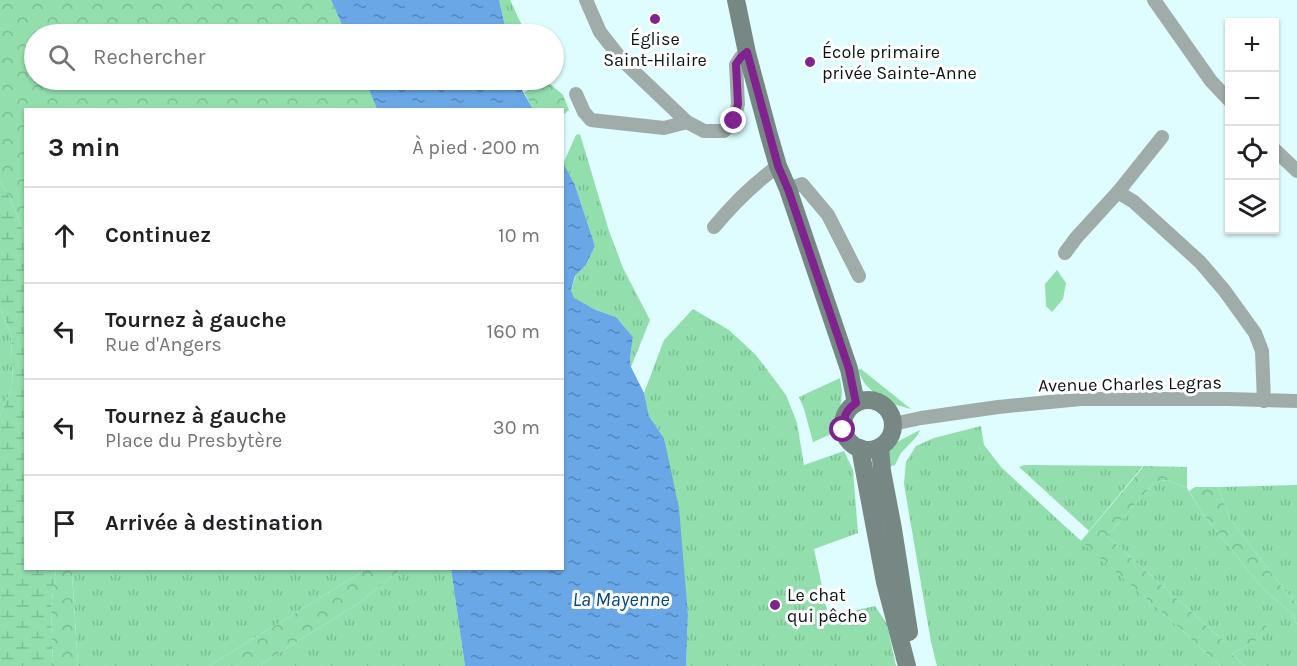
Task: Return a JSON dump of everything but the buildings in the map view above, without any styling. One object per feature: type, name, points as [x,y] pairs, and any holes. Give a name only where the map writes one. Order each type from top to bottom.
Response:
[{"type":"main road","points":[[736,0],[747,52],[778,166],[788,189],[849,369],[856,403]]},
{"type":"main road","points":[[864,400],[873,400],[887,408],[893,424],[889,439],[880,447],[868,450],[853,445],[843,430],[845,414],[856,403],[864,400]]},
{"type":"main road","points":[[880,447],[914,666]]},
{"type":"main road","points":[[860,448],[885,582],[907,666]]},
{"type":"street","points":[[586,0],[600,32],[622,60],[687,122],[704,131],[724,131],[734,121],[738,104],[736,64],[747,52]]},
{"type":"street","points":[[1154,0],[1211,81],[1225,96]]},
{"type":"street","points":[[576,94],[584,112],[591,120],[664,128],[687,122]]},
{"type":"street","points":[[1065,253],[1162,137]]},
{"type":"street","points":[[1279,153],[1297,171]]},
{"type":"street","points":[[714,227],[742,196],[778,166]]},
{"type":"street","points":[[788,189],[802,184],[809,191],[828,215],[859,276]]},
{"type":"street","points":[[1118,192],[1134,202],[1200,262],[1224,290],[1255,333],[1262,351],[1264,401]]},
{"type":"street","name":"Avenue Charles Legras","points":[[893,424],[998,407],[1081,399],[1297,401]]},
{"type":"green space","points":[[0,0],[331,0],[342,24],[24,24],[24,90],[369,90],[377,108],[24,108],[24,233],[9,196],[0,181]]},
{"type":"green space","points":[[499,0],[510,0],[521,24],[505,24]]},
{"type":"green space","points":[[557,90],[563,95],[569,110],[564,114],[564,108],[532,108],[524,92]]},
{"type":"green space","points":[[580,134],[609,231],[623,268],[650,320],[631,367],[633,337],[616,317],[574,299],[571,290],[576,275],[586,265],[595,246],[575,185],[564,166],[576,135]]},
{"type":"green space","points":[[0,181],[9,196],[24,233],[24,570],[56,570],[51,608],[53,666],[0,666],[0,415],[13,385],[11,334],[0,307]]},
{"type":"green space","points":[[1057,270],[1066,283],[1063,299],[1052,312],[1046,306],[1045,284]]},
{"type":"green space","points":[[0,307],[11,334],[13,385],[0,415]]},
{"type":"green space","points":[[693,309],[729,330],[756,355],[786,395],[797,423],[804,465],[844,451],[853,470],[858,533],[814,549],[827,610],[843,613],[875,606],[887,624],[896,666],[686,666],[688,615],[664,438],[649,416],[644,393],[664,340]]},
{"type":"green space","points":[[861,369],[911,409],[893,404],[873,392],[857,370]]},
{"type":"green space","points":[[840,378],[842,392],[837,413],[836,432],[813,442],[799,397]]},
{"type":"green space","points":[[981,426],[984,445],[1001,467],[1220,666],[937,666],[904,484],[906,462],[916,446],[934,438]]},
{"type":"green space","points":[[920,430],[901,453],[895,465],[885,468],[887,451],[897,442]]},
{"type":"green space","points":[[1024,465],[1143,466],[1089,531],[1019,467]]},
{"type":"green space","points":[[1144,466],[1187,467],[1187,488],[1167,480],[1155,482],[1107,536],[1227,644],[1265,625],[1271,632],[1232,654],[1244,666],[1220,666],[1081,541]]},
{"type":"green space","points":[[1167,480],[1187,488],[1202,513],[1264,590],[1293,614],[1297,625],[1297,666],[1244,666],[1232,654],[1270,632],[1227,644],[1107,536],[1155,482]]},
{"type":"green space","points":[[1297,485],[1297,604],[1230,519],[1218,487]]},
{"type":"green space","points":[[1195,487],[1218,487],[1230,519],[1297,604],[1297,625],[1293,614],[1264,590],[1202,513],[1189,491]]},
{"type":"green space","points":[[56,570],[97,570],[72,574],[78,666],[53,666],[51,608]]},
{"type":"green space","points":[[91,570],[361,570],[362,572],[209,666],[78,666],[72,573]]},
{"type":"green space","points":[[361,570],[400,570],[359,603],[258,666],[209,666],[362,572]]},
{"type":"green space","points":[[400,570],[451,570],[465,666],[258,666],[359,603]]},
{"type":"water","points":[[331,0],[499,0],[505,24],[342,24]]},
{"type":"water","points":[[369,90],[522,90],[532,108],[377,108]]},
{"type":"water","name":"La Mayenne","points":[[564,165],[575,185],[595,246],[586,265],[575,276],[571,290],[574,298],[596,310],[616,317],[633,337],[631,367],[644,393],[649,416],[664,438],[679,508],[688,615],[686,666],[465,666],[451,570],[564,570]]},
{"type":"place","name":"Église Saint-Hilaire","points":[[655,19]]},
{"type":"place","name":"École primaire privée Sainte-Anne","points":[[810,62]]},
{"type":"place","name":"Le chat qui pêche","points":[[775,605]]},
{"type":"route","points":[[734,121],[738,104],[736,64],[747,52],[778,166],[788,189],[849,369],[856,403],[845,414],[843,430]]}]
